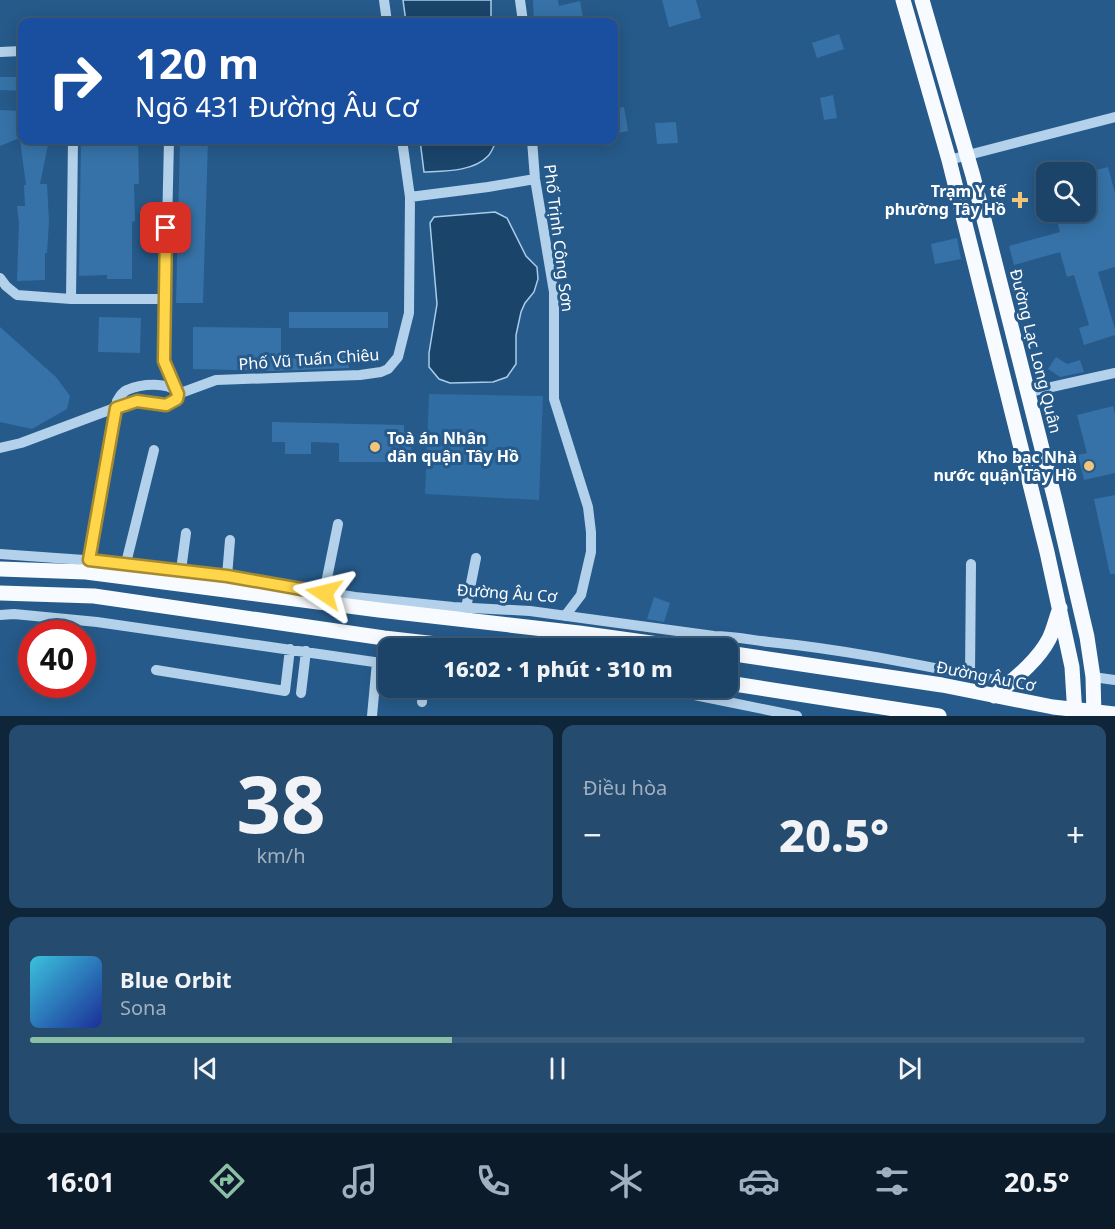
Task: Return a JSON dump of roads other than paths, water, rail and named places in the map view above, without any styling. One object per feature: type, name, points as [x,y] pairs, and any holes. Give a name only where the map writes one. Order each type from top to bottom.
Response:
[{"type":"main road","points":[[903,0],[949,160],[1060,608],[1072,667],[1075,713]]},
{"type":"main road","name":"Đường Lạc Long Quân","points":[[922,0],[967,155],[1029,392],[1084,626],[1093,677],[1094,713]]},
{"type":"main road","name":"Đường Âu Cơ","points":[[0,569],[88,566],[565,638]]},
{"type":"main road","points":[[0,593],[94,596],[384,638]]},
{"type":"main road","points":[[994,696],[1040,652],[1049,638],[1060,608]]},
{"type":"main road","name":"Đường Âu Cơ","points":[[738,654],[837,668],[1075,713],[1115,714]]},
{"type":"main road","points":[[738,685],[939,716]]},
{"type":"street","points":[[384,0],[386,18]]},
{"type":"street","points":[[520,0],[522,18]]},
{"type":"street","points":[[0,52],[18,51]]},
{"type":"street","points":[[949,160],[1115,117]]},
{"type":"street","points":[[71,299],[74,144]]},
{"type":"street","points":[[169,144],[164,361],[178,394]]},
{"type":"street","name":"Phố Vũ Tuấn Chiêu","points":[[116,408],[137,401],[166,405],[177,399],[178,394],[216,380],[360,375],[388,369],[398,357],[409,313],[410,196],[403,144]]},
{"type":"street","name":"Phố Trịnh Công Sơn","points":[[532,144],[535,178],[554,292],[556,364],[554,399],[588,507],[591,532],[591,552],[581,596],[565,616]]},
{"type":"street","points":[[410,196],[488,187],[535,178]]},
{"type":"street","points":[[0,278],[17,295],[71,299],[164,300]]},
{"type":"street","points":[[1029,392],[1115,373]]},
{"type":"street","points":[[88,566],[117,401],[121,394],[136,388],[167,386],[176,390],[178,394]]},
{"type":"street","points":[[0,448],[21,443],[116,408]]},
{"type":"street","points":[[126,563],[154,450]]},
{"type":"street","points":[[324,593],[338,525]]},
{"type":"street","points":[[182,570],[186,533]]},
{"type":"street","points":[[227,576],[231,540]]},
{"type":"street","name":"Đường Âu Cơ","points":[[0,554],[88,566],[126,563],[227,576],[324,593],[466,608],[530,611],[762,642],[828,648],[1010,682]]},
{"type":"street","points":[[466,608],[476,558]]},
{"type":"street","points":[[970,675],[971,564]]},
{"type":"street","points":[[0,615],[14,614],[98,622],[378,662]]},
{"type":"street","points":[[156,670],[285,691],[290,649]]},
{"type":"street","points":[[301,693],[306,651]]},
{"type":"street","points":[[1093,677],[1115,680]]},
{"type":"street","points":[[372,716],[378,687]]},
{"type":"street","points":[[422,698],[422,702]]},
{"type":"street","points":[[709,698],[797,716]]},
{"type":"place","name":"Trạm Y tế phường Tây Hồ","points":[[1020,200]]},
{"type":"place","name":"Toà án Nhân dân quận Tây Hồ","points":[[375,447]]},
{"type":"place","name":"Kho bạc Nhà nước quận Tây Hồ","points":[[1089,466]]}]
